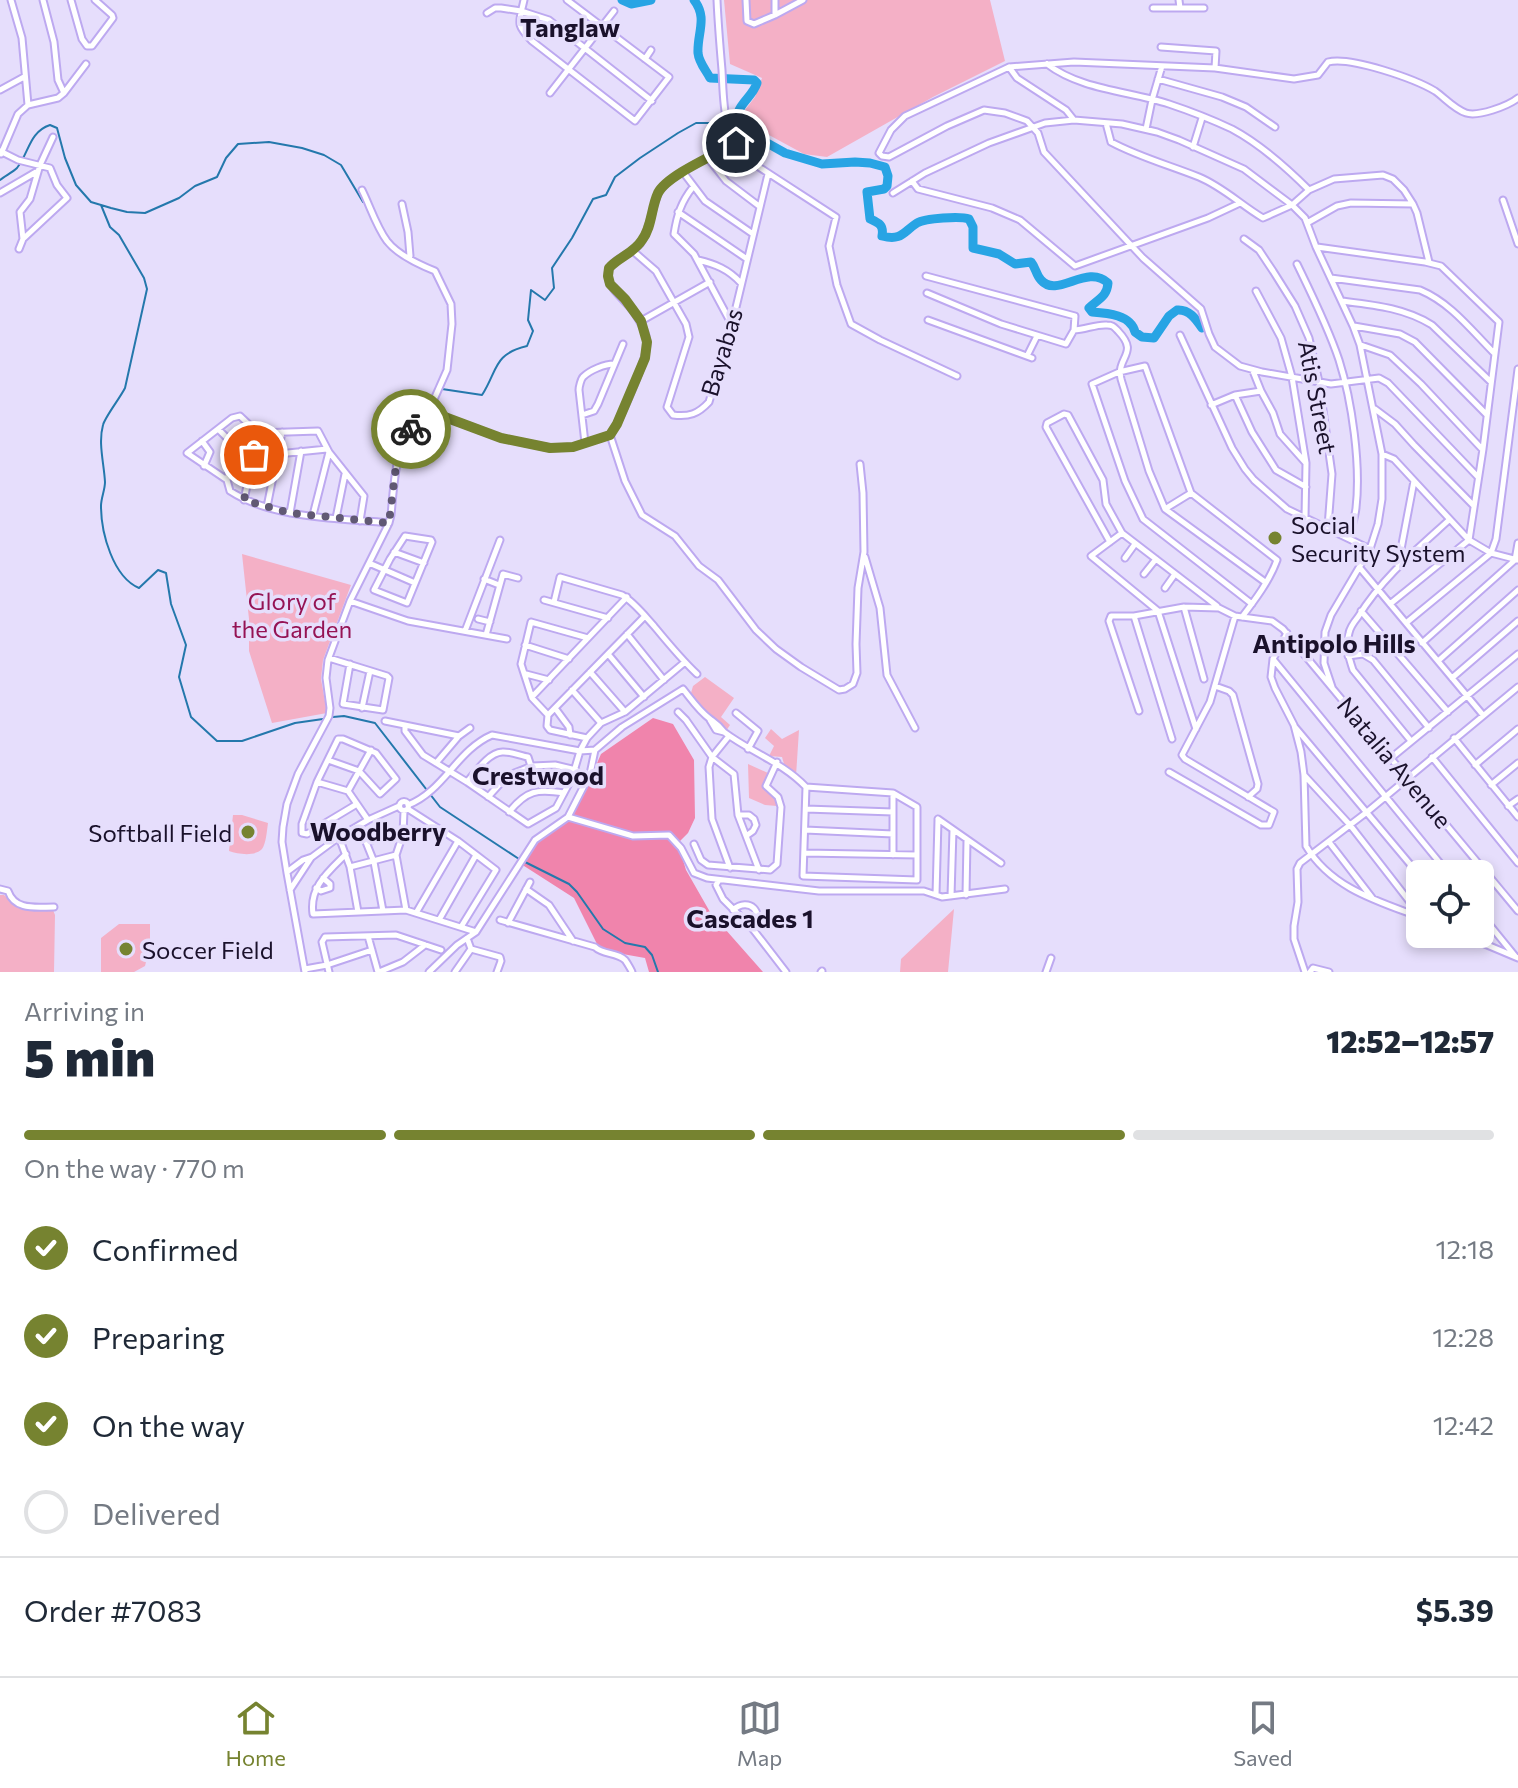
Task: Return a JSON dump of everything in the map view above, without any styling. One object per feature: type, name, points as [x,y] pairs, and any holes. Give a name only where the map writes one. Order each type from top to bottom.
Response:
[{"type":"street","points":[[11,0],[22,38],[28,105]]},
{"type":"street","points":[[43,0],[54,42],[58,80],[64,93]]},
{"type":"street","points":[[71,0],[82,39],[87,46],[92,46],[113,18],[95,0]]},
{"type":"street","points":[[524,0],[520,29],[635,121],[669,77],[567,0]]},
{"type":"street","points":[[717,0],[725,119],[748,160],[836,217],[829,246],[837,285],[851,324],[957,376]]},
{"type":"street","points":[[746,0],[747,21],[754,24],[803,0]]},
{"type":"street","points":[[775,0],[775,15]]},
{"type":"street","points":[[1179,0],[1180,8]]},
{"type":"street","points":[[487,13],[495,8],[521,11],[549,20],[652,101]]},
{"type":"street","points":[[1153,8],[1204,8]]},
{"type":"street","points":[[550,93],[614,11]]},
{"type":"street","points":[[1161,47],[1216,51],[1215,68]]},
{"type":"street","points":[[645,59],[651,50]]},
{"type":"street","points":[[1478,477],[1388,383],[1379,378],[1344,383],[1319,382],[1253,370],[1240,366],[1215,347],[1201,309],[1131,246],[1044,152],[1034,127],[1019,117],[984,110],[889,157],[879,153],[891,130],[905,116],[1009,67],[1074,62],[1215,68],[1294,79],[1318,75],[1328,62],[1337,60],[1415,80],[1468,114],[1502,107],[1518,98]]},
{"type":"street","points":[[19,249],[23,239],[68,200],[50,168],[39,168],[1,153],[14,119],[28,105],[58,98],[86,64]]},
{"type":"street","points":[[1046,64],[1056,71],[1105,89],[1170,105],[1232,129],[1294,175],[1309,190]]},
{"type":"street","points":[[1146,129],[1162,66]]},
{"type":"street","points":[[1009,67],[1017,78],[1066,110],[1074,120]]},
{"type":"street","points":[[0,90],[24,77]]},
{"type":"street","points":[[1158,79],[1222,97],[1246,107],[1275,127]]},
{"type":"street","points":[[1193,147],[1202,118]]},
{"type":"street","points":[[893,193],[978,148],[1045,123],[1074,120],[1157,132],[1244,169],[1292,205],[1307,223],[1360,345],[1382,454],[1382,499],[1370,549],[1331,615],[1325,632],[1324,663],[1332,687]]},
{"type":"street","points":[[1106,123],[1111,142],[1219,187],[1263,218],[1292,205],[1309,190],[1334,179],[1383,175],[1393,179],[1404,190],[1417,213],[1429,262]]},
{"type":"street","points":[[23,239],[20,212],[27,206],[53,137]]},
{"type":"street","points":[[372,950],[305,971],[282,842],[287,804],[298,774],[329,716],[326,678],[329,658],[350,601],[389,523],[401,445],[411,428],[428,413],[501,438],[550,448],[573,447],[610,435],[646,352],[646,337],[641,321],[610,284],[609,268],[633,251],[645,235],[660,190],[667,182],[736,143]]},
{"type":"street","points":[[708,158],[726,181],[759,206]]},
{"type":"street","points":[[0,193],[39,168]]},
{"type":"street","points":[[683,172],[705,201],[753,234]]},
{"type":"street","name":"Bayabas","points":[[633,251],[656,271],[686,324],[689,337],[667,407],[673,415],[688,417],[709,402],[732,324],[768,174]]},
{"type":"street","points":[[912,181],[918,189],[992,208],[1020,220],[1075,266],[1241,203]]},
{"type":"street","points":[[693,187],[678,212],[674,234],[694,254],[732,324]]},
{"type":"street","points":[[362,190],[385,238],[419,265],[435,271],[451,304],[447,370],[428,413]]},
{"type":"street","points":[[1503,200],[1518,244]]},
{"type":"street","points":[[1307,223],[1337,206],[1351,203],[1413,204]]},
{"type":"street","points":[[402,204],[410,257]]},
{"type":"street","points":[[678,212],[747,259]]},
{"type":"street","name":"Atis Street","points":[[1244,239],[1259,250],[1295,306],[1309,338],[1319,382],[1332,474],[1328,527]]},
{"type":"street","points":[[1316,247],[1441,266],[1499,322],[1469,540],[1390,604]]},
{"type":"street","points":[[697,260],[718,265],[741,284]]},
{"type":"street","points":[[1297,264],[1339,361],[1351,415],[1356,508],[1349,538]]},
{"type":"street","points":[[926,276],[1075,316],[1074,330],[1066,344],[1001,324],[927,293]]},
{"type":"street","points":[[1330,278],[1420,290],[1446,304],[1494,353]]},
{"type":"street","points":[[641,321],[710,282]]},
{"type":"street","points":[[1256,291],[1281,338],[1292,377],[1306,463],[1305,518]]},
{"type":"street","points":[[1341,301],[1382,306],[1421,318],[1491,382]]},
{"type":"street","points":[[928,320],[1029,357],[1037,336]]},
{"type":"street","points":[[1074,330],[1109,324],[1127,341],[1128,349],[1119,372],[1149,471],[1165,509],[1265,582]]},
{"type":"street","points":[[1353,326],[1400,334],[1415,342],[1487,415]]},
{"type":"street","points":[[1180,335],[1211,405],[1254,480],[1287,509],[1370,549]]},
{"type":"street","points":[[582,415],[594,411],[623,344]]},
{"type":"street","points":[[1360,345],[1390,355],[1483,449]]},
{"type":"street","points":[[585,443],[579,390],[583,377],[607,364],[614,364]]},
{"type":"street","points":[[1169,772],[1261,825],[1269,825],[1274,812],[1182,755],[1210,702],[1238,616],[1252,604],[1277,560],[1191,493],[1145,366],[1119,372],[1092,384],[1125,481],[1143,519],[1252,604]]},
{"type":"street","points":[[1406,623],[1491,553],[1496,539],[1518,369]]},
{"type":"street","points":[[1253,370],[1280,434],[1306,463]]},
{"type":"street","points":[[1211,405],[1235,395],[1261,391]]},
{"type":"street","points":[[1235,395],[1252,432],[1276,470],[1307,487]]},
{"type":"street","points":[[1374,408],[1395,424],[1474,506]]},
{"type":"street","points":[[1110,542],[1046,427],[1047,423],[1064,414],[1068,415],[1103,480],[1106,504],[1122,533],[1219,608],[1238,616],[1272,621],[1287,633],[1273,659],[1271,677],[1294,725],[1301,752],[1306,846],[1339,882],[1374,900],[1406,911]]},
{"type":"street","points":[[227,480],[187,453],[232,418],[240,416],[258,433],[318,431],[328,450],[364,496],[360,521]]},
{"type":"street","points":[[218,429],[235,446],[227,480],[230,491],[244,500],[290,513],[389,523]]},
{"type":"street","points":[[267,507],[282,432]]},
{"type":"street","points":[[244,500],[258,433]]},
{"type":"street","points":[[610,435],[625,481],[642,515],[675,536],[699,566],[718,580],[756,630],[776,649],[839,690],[849,687],[857,679],[858,588],[864,552],[860,464]]},
{"type":"street","points":[[202,441],[210,452],[204,466]]},
{"type":"street","points":[[278,454],[328,450]]},
{"type":"street","points":[[313,515],[328,450]]},
{"type":"street","points":[[290,513],[301,451]]},
{"type":"street","points":[[1382,454],[1394,459],[1469,540],[1491,553],[1517,560]]},
{"type":"street","points":[[336,518],[345,474]]},
{"type":"street","points":[[1398,566],[1414,479]]},
{"type":"street","points":[[1165,509],[1191,493]]},
{"type":"street","points":[[1411,741],[1353,670],[1348,656],[1349,631],[1377,588],[1449,520]]},
{"type":"street","points":[[1122,533],[1092,554],[1092,559],[1158,611],[1196,729]]},
{"type":"street","points":[[405,536],[432,542],[407,603],[375,591],[394,552],[405,536]]},
{"type":"street","points":[[465,631],[500,540]]},
{"type":"street","points":[[1422,643],[1517,560],[1518,543]]},
{"type":"street","points":[[1125,558],[1135,544]]},
{"type":"street","points":[[394,552],[424,563]]},
{"type":"street","points":[[864,552],[880,608],[887,675],[915,728]]},
{"type":"street","points":[[1144,574],[1156,559]]},
{"type":"street","points":[[369,563],[415,583]]},
{"type":"street","points":[[1360,568],[1483,715]]},
{"type":"street","points":[[486,635],[503,574],[518,578]]},
{"type":"street","points":[[1165,588],[1175,574]]},
{"type":"street","points":[[554,602],[560,577],[627,597],[697,674]]},
{"type":"street","points":[[484,579],[499,585]]},
{"type":"street","points":[[1438,661],[1518,590]]},
{"type":"street","points":[[532,698],[627,597]]},
{"type":"street","points":[[544,600],[608,618]]},
{"type":"street","points":[[350,601],[408,621],[507,639]]},
{"type":"street","points":[[1184,607],[1204,679]]},
{"type":"street","points":[[1139,711],[1109,621],[1111,616],[1134,616],[1184,607],[1219,608]]},
{"type":"street","points":[[1361,611],[1448,712]]},
{"type":"street","points":[[587,738],[550,730],[547,726],[548,715],[645,616]]},
{"type":"street","points":[[1134,616],[1172,739]]},
{"type":"street","points":[[478,619],[490,622]]},
{"type":"street","points":[[1452,678],[1518,621]]},
{"type":"street","points":[[548,715],[532,698],[521,664],[531,622],[588,638]]},
{"type":"street","name":"Natalia Avenue","points":[[1287,633],[1518,911]]},
{"type":"street","points":[[627,634],[664,680]]},
{"type":"street","points":[[525,645],[569,659]]},
{"type":"street","points":[[608,654],[644,697]]},
{"type":"street","points":[[1348,656],[1363,654],[1373,660],[1429,728]]},
{"type":"street","points":[[1391,758],[1518,654]]},
{"type":"street","points":[[329,658],[350,664],[389,678],[383,710],[343,704],[350,664]]},
{"type":"street","points":[[1273,659],[1438,860]]},
{"type":"street","points":[[405,725],[405,731],[423,755],[528,824],[556,808],[576,770],[580,751],[601,723],[625,712],[685,662]]},
{"type":"street","points":[[362,708],[370,671]]},
{"type":"street","points":[[590,672],[625,712]]},
{"type":"street","points":[[525,673],[549,680]]},
{"type":"street","points":[[1215,686],[1233,695],[1258,784],[1248,797]]},
{"type":"street","points":[[1329,972],[1313,968],[1308,972],[1294,939],[1298,902],[1297,869],[1300,863],[1367,812],[1518,687]]},
{"type":"street","points":[[287,873],[368,820],[405,808],[425,797],[463,756],[492,735],[580,751],[595,750],[622,727],[683,689],[716,730],[777,762],[806,787],[803,876],[917,880],[917,807],[893,793],[806,787]]},
{"type":"street","points":[[572,690],[601,723]]},
{"type":"street","points":[[555,708],[569,727],[570,735]]},
{"type":"street","points":[[678,712],[712,757],[734,774],[738,815],[759,870]]},
{"type":"street","points":[[736,713],[758,731],[748,749]]},
{"type":"street","points":[[385,721],[459,736]]},
{"type":"street","points":[[1294,725],[1407,860]]},
{"type":"street","points":[[436,763],[470,728]]},
{"type":"street","points":[[1475,765],[1518,729]]},
{"type":"street","points":[[726,734],[709,767],[712,819],[730,868]]},
{"type":"street","points":[[1454,738],[1518,817]]},
{"type":"street","points":[[328,760],[359,771],[380,794],[396,779],[376,753],[338,739],[317,782],[302,824],[304,834],[357,804]]},
{"type":"street","points":[[348,791],[371,750]]},
{"type":"street","points":[[429,972],[457,945],[476,932],[535,840],[568,817],[590,774],[595,750]]},
{"type":"street","points":[[467,782],[485,762],[502,752],[528,757],[532,766]]},
{"type":"street","points":[[1432,757],[1518,863]]},
{"type":"street","points":[[694,844],[701,860],[708,865],[770,870],[778,860],[781,807],[778,797],[766,786],[777,762]]},
{"type":"street","points":[[1491,785],[1518,763]]},
{"type":"street","points":[[488,797],[507,776],[532,766],[555,765],[576,770]]},
{"type":"street","points":[[1304,775],[1350,825],[1406,898]]},
{"type":"street","points":[[317,782],[348,791],[368,820]]},
{"type":"street","points":[[509,812],[531,793],[544,790],[564,793]]},
{"type":"street","points":[[893,793],[893,855]]},
{"type":"street","points":[[1508,806],[1518,799]]},
{"type":"street","points":[[405,808],[403,834],[396,855],[406,910]]},
{"type":"street","points":[[405,808],[458,841],[496,870],[461,927]]},
{"type":"street","points":[[806,809],[893,812]]},
{"type":"street","points":[[738,815],[749,815],[754,819],[756,825],[746,836]]},
{"type":"street","points":[[568,817],[633,836],[669,835],[681,848],[694,873],[719,880],[819,891],[924,891],[951,897],[1005,889]]},
{"type":"street","points":[[936,895],[938,819],[1001,863]]},
{"type":"street","points":[[951,897],[953,829]]},
{"type":"street","points":[[805,830],[893,834]]},
{"type":"street","points":[[383,911],[374,862],[366,842],[381,836],[403,834]]},
{"type":"street","points":[[339,837],[350,867],[358,912]]},
{"type":"street","points":[[966,895],[967,839]]},
{"type":"street","points":[[416,913],[458,841]]},
{"type":"street","points":[[1329,842],[1374,900]]},
{"type":"street","points":[[804,853],[917,855]]},
{"type":"street","points":[[346,854],[316,888],[313,914],[406,910],[476,932]]},
{"type":"street","points":[[350,867],[396,855]]},
{"type":"street","points":[[439,920],[477,855]]},
{"type":"street","points":[[290,890],[312,857]]},
{"type":"street","points":[[316,888],[321,891],[330,888],[323,878]]},
{"type":"street","points":[[719,880],[716,885],[723,899],[752,928],[786,972]]},
{"type":"street","points":[[508,923],[530,882]]},
{"type":"street","points":[[0,889],[8,891],[10,898],[24,907],[54,907]]},
{"type":"street","points":[[526,889],[549,905],[574,941]]},
{"type":"street","points":[[1510,902],[1518,896]]},
{"type":"street","points":[[733,910],[745,904],[751,906],[757,917],[752,928]]},
{"type":"street","points":[[500,920],[619,956],[626,960],[631,972]]},
{"type":"street","points":[[1494,930],[1517,957]]},
{"type":"street","points":[[329,972],[322,942],[324,938],[396,935],[441,950]]},
{"type":"street","points":[[368,936],[378,972],[403,962],[425,945]]},
{"type":"street","points":[[467,938],[471,949]]},
{"type":"street","points":[[1494,947],[1517,957]]},
{"type":"street","points":[[471,949],[500,957],[497,972]]},
{"type":"street","points":[[455,972],[471,949]]},
{"type":"street","points":[[1046,972],[1051,958]]},
{"type":"green space","points":[[724,0],[990,0],[1005,61],[933,97],[827,157],[804,154],[743,121],[745,110],[755,97],[762,78],[730,64]]},
{"type":"green space","name":"Glory of the Garden","points":[[242,554],[351,585],[323,660],[321,679],[327,713],[272,723],[249,651]]},
{"type":"green space","points":[[705,677],[734,698],[721,717],[730,725],[726,731],[691,693],[693,686]]},
{"type":"green space","points":[[771,729],[782,739],[799,730],[796,776],[784,764],[782,757],[769,756],[774,746],[765,738]]},
{"type":"green space","points":[[748,764],[768,773],[762,787],[777,800],[777,806],[749,798]]},
{"type":"green space","name":"Softball Field","points":[[233,815],[268,823],[259,852],[241,854],[229,851]]},
{"type":"green space","points":[[0,895],[27,910],[53,910],[54,972],[0,972]]},
{"type":"green space","points":[[954,909],[948,972],[900,972],[901,959]]},
{"type":"green space","name":"Soccer Field","points":[[119,924],[150,924],[150,960],[134,972],[101,972],[101,938]]},
{"type":"shaded area","points":[[653,718],[673,724],[694,760],[695,818],[688,833],[676,845],[686,870],[710,912],[763,972],[649,972],[645,958],[600,950],[574,898],[521,864],[537,843],[570,820],[601,754]]},
{"type":"waterway","points":[[622,0],[631,4],[651,0]]},
{"type":"waterway","points":[[694,0],[701,19],[699,57],[710,78],[754,80],[757,83],[739,109],[740,128],[785,153],[822,164],[855,162],[885,167],[887,186],[867,192],[870,219],[880,225],[882,236],[902,235],[917,223],[927,220],[969,219],[973,227],[973,248],[999,254],[1015,264],[1031,262],[1039,278],[1048,285],[1091,277],[1108,283],[1104,295],[1089,308],[1092,312],[1124,318],[1142,337],[1154,338],[1177,310],[1189,313],[1202,328]]},
{"type":"waterway","points":[[442,389],[482,395],[502,358],[527,346],[533,331],[528,320],[531,290],[545,300],[554,288],[552,268],[593,199],[606,195],[615,177],[696,123],[724,123]]},
{"type":"waterway","points":[[0,180],[17,168],[33,138],[50,125],[57,128],[76,185],[91,202],[127,212],[145,213],[217,177],[226,158],[238,144],[269,142],[324,155],[341,165],[363,202]]},
{"type":"waterway","points":[[101,205],[110,227],[119,235],[144,278],[147,289],[125,388],[107,417],[102,432],[105,482],[101,503],[110,553],[122,574],[139,588],[158,570],[166,573],[171,604],[186,645],[179,677],[191,717],[217,741],[242,741],[295,723],[323,719]]},
{"type":"waterway","points":[[333,717],[344,716],[375,723],[440,807],[519,859],[569,884],[603,929],[625,943],[645,947],[652,955],[658,972]]},
{"type":"way so far","points":[[254,455],[244,500],[290,513],[389,523],[397,458],[411,429]]},
{"type":"place","name":"Social Security System","points":[[1275,538]]},
{"type":"place","name":"Softball Field","points":[[248,832]]},
{"type":"place","name":"Soccer Field","points":[[126,949]]},
{"type":"district","name":"Tanglaw","points":[[570,26]]},
{"type":"district","name":"Antipolo Hills","points":[[1334,642]]},
{"type":"district","name":"Crestwood","points":[[538,774]]},
{"type":"district","name":"Woodberry","points":[[378,830]]},
{"type":"district","name":"Cascades 1","points":[[750,917]]},
{"type":"route","points":[[411,429],[423,416],[434,413],[501,438],[550,448],[573,447],[610,435],[645,358],[647,342],[641,321],[610,284],[609,268],[642,241],[663,186],[736,143]]}]
